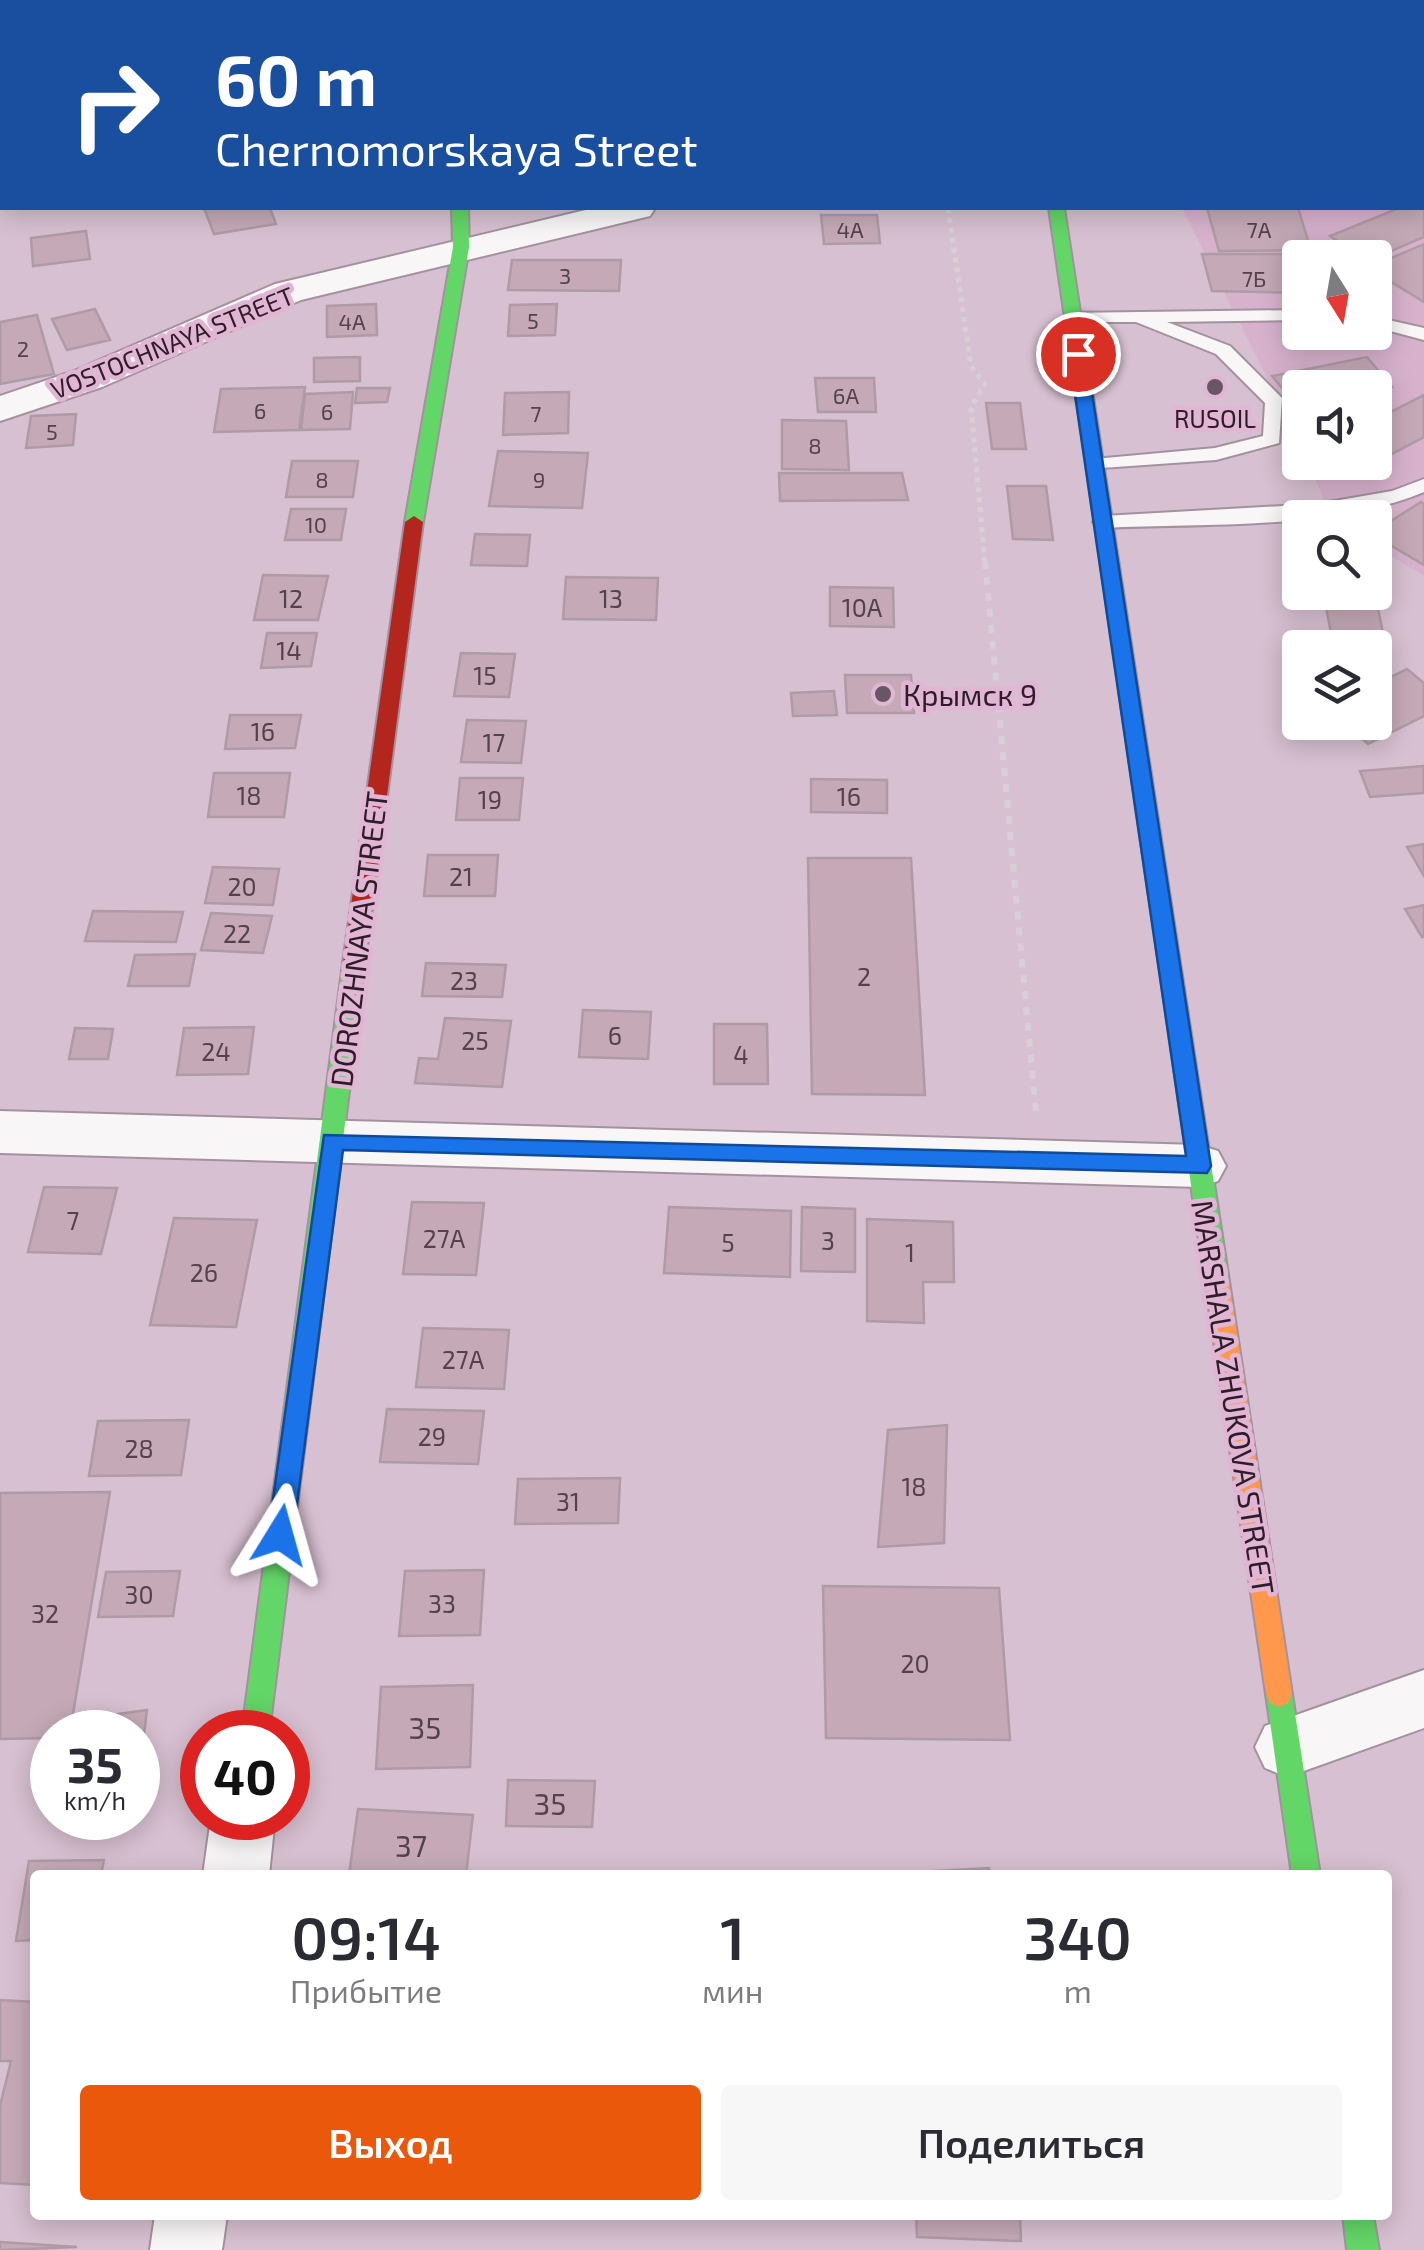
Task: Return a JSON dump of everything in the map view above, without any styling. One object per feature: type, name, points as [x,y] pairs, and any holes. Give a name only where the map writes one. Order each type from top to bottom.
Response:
[{"type":"main road","name":"DOROZHNAYA STREET","points":[[257,1710],[401,600],[461,247],[460,210]]},
{"type":"main road","name":"MARSHALA ZHUKOVA STREET","points":[[1056,210],[1305,1870]]},
{"type":"main road","points":[[1359,2220],[1363,2250]]},
{"type":"street","name":"VOSTOCHNAYA STREET","points":[[0,408],[88,379],[288,292],[461,247],[628,210]]},
{"type":"street","points":[[0,1132],[1199,1166]]},
{"type":"street","points":[[1287,1747],[1424,1699]]},
{"type":"street","points":[[237,1870],[241,1840]]},
{"type":"street","points":[[186,2250],[190,2220]]},
{"type":"lane","points":[[1072,317],[1282,315]]},
{"type":"lane","points":[[1094,466],[1216,454],[1272,439],[1275,402],[1223,350],[1137,316]]},
{"type":"lane","points":[[1392,326],[1424,334]]},
{"type":"lane","points":[[1103,522],[1353,504],[1404,498],[1424,485]]},
{"type":"path","points":[[948,210],[971,366],[985,384],[970,407],[1040,1161]]},
{"type":"shaded area","points":[[1183,210],[1424,210],[1424,576],[1392,556],[1392,500],[1324,500],[1316,480],[1392,480],[1392,370],[1282,370],[1282,408]]},
{"type":"building","points":[[205,210],[271,210],[276,224],[214,234]]},
{"type":"building","points":[[1208,210],[1299,210],[1308,240],[1282,240],[1282,250],[1219,251]]},
{"type":"building","points":[[1394,210],[1424,210],[1424,237],[1392,251],[1392,240],[1336,240],[1330,236]]},
{"type":"building","points":[[821,215],[877,215],[880,243],[824,244]]},
{"type":"building","points":[[86,231],[90,259],[33,266],[31,238]]},
{"type":"building","points":[[1424,244],[1424,302],[1392,282],[1392,258]]},
{"type":"building","points":[[1202,254],[1282,254],[1282,293],[1212,291]]},
{"type":"building","points":[[512,260],[621,260],[619,291],[508,290]]},
{"type":"building","points":[[376,304],[377,335],[327,337],[327,306]]},
{"type":"building","points":[[557,304],[555,335],[508,336],[510,305]]},
{"type":"building","points":[[95,309],[110,340],[67,350],[52,319]]},
{"type":"building","points":[[37,315],[54,374],[0,384],[0,322]]},
{"type":"building","points":[[360,357],[360,381],[314,382],[314,358]]},
{"type":"building","points":[[1367,357],[1378,370],[1302,370]]},
{"type":"building","points":[[1282,374],[1282,388],[1272,376]]},
{"type":"building","points":[[815,378],[874,378],[876,412],[818,412]]},
{"type":"building","points":[[305,387],[299,430],[214,432],[221,389]]},
{"type":"building","points":[[357,388],[390,388],[387,402],[355,403]]},
{"type":"building","points":[[353,392],[350,429],[301,430],[305,394]]},
{"type":"building","points":[[569,392],[568,433],[503,435],[505,393]]},
{"type":"building","points":[[1424,395],[1424,437],[1392,454],[1392,411]]},
{"type":"building","points":[[986,403],[1020,403],[1026,449],[992,449]]},
{"type":"building","points":[[76,414],[73,445],[26,448],[31,416]]},
{"type":"building","points":[[782,420],[846,421],[849,470],[782,469]]},
{"type":"building","points":[[498,451],[588,453],[582,508],[489,506]]},
{"type":"building","points":[[292,461],[358,461],[353,497],[286,497]]},
{"type":"building","points":[[779,473],[902,473],[908,500],[780,501]]},
{"type":"building","points":[[1007,486],[1046,486],[1053,540],[1013,539]]},
{"type":"building","points":[[1421,502],[1424,504],[1424,565],[1392,546],[1392,520]]},
{"type":"building","points":[[291,509],[346,509],[341,540],[285,540]]},
{"type":"building","points":[[475,534],[530,535],[527,566],[471,565]]},
{"type":"building","points":[[263,575],[328,576],[318,620],[254,620]]},
{"type":"building","points":[[566,577],[658,578],[656,620],[563,619]]},
{"type":"building","points":[[830,587],[893,588],[894,627],[830,626]]},
{"type":"building","points":[[1327,610],[1378,610],[1382,630],[1330,630]]},
{"type":"building","points":[[267,633],[317,633],[311,666],[261,668]]},
{"type":"building","points":[[461,653],[515,654],[509,697],[454,696]]},
{"type":"building","points":[[1407,669],[1424,683],[1424,716],[1392,732],[1392,676]]},
{"type":"building","points":[[845,675],[911,675],[914,713],[847,713]]},
{"type":"building","points":[[834,691],[837,715],[793,716],[791,693]]},
{"type":"building","points":[[230,715],[301,715],[295,748],[225,749]]},
{"type":"building","points":[[467,720],[526,721],[521,763],[461,762]]},
{"type":"building","points":[[1424,766],[1424,793],[1370,797],[1360,771]]},
{"type":"building","points":[[214,773],[290,773],[284,817],[208,817]]},
{"type":"building","points":[[460,778],[523,778],[519,820],[456,820]]},
{"type":"building","points":[[811,779],[887,780],[887,813],[811,812]]},
{"type":"building","points":[[1424,844],[1424,876],[1407,847]]},
{"type":"building","points":[[428,855],[498,855],[495,896],[424,896]]},
{"type":"building","points":[[808,858],[911,858],[925,1095],[812,1094]]},
{"type":"building","points":[[213,867],[279,869],[273,905],[205,903]]},
{"type":"building","points":[[1424,905],[1424,937],[1422,937],[1405,909]]},
{"type":"building","points":[[93,911],[183,912],[176,942],[85,941]]},
{"type":"building","points":[[211,913],[272,916],[263,953],[201,950]]},
{"type":"building","points":[[195,954],[189,986],[128,986],[135,955]]},
{"type":"building","points":[[426,963],[506,965],[502,997],[422,996]]},
{"type":"building","points":[[583,1010],[651,1012],[648,1059],[579,1057]]},
{"type":"building","points":[[445,1018],[511,1021],[502,1087],[415,1083],[419,1058],[438,1059]]},
{"type":"building","points":[[714,1024],[767,1024],[768,1084],[714,1084]]},
{"type":"building","points":[[254,1027],[248,1074],[177,1075],[184,1028]]},
{"type":"building","points":[[75,1028],[113,1029],[108,1059],[69,1059]]},
{"type":"building","points":[[44,1187],[117,1188],[101,1254],[28,1252]]},
{"type":"building","points":[[412,1202],[484,1203],[476,1275],[403,1274]]},
{"type":"building","points":[[669,1207],[791,1211],[790,1277],[664,1273]]},
{"type":"building","points":[[802,1207],[855,1209],[855,1272],[801,1271]]},
{"type":"building","points":[[174,1218],[257,1220],[236,1327],[150,1325]]},
{"type":"building","points":[[867,1219],[953,1222],[954,1282],[923,1282],[924,1323],[867,1321]]},
{"type":"building","points":[[423,1328],[509,1330],[504,1389],[416,1387]]},
{"type":"building","points":[[387,1409],[484,1411],[478,1464],[380,1462]]},
{"type":"building","points":[[189,1420],[181,1475],[89,1476],[98,1421]]},
{"type":"building","points":[[947,1425],[944,1543],[878,1547],[888,1430]]},
{"type":"building","points":[[620,1478],[618,1523],[515,1524],[518,1479]]},
{"type":"building","points":[[110,1492],[74,1710],[30,1710],[30,1738],[0,1739],[0,1493]]},
{"type":"building","points":[[484,1570],[480,1635],[399,1636],[405,1571]]},
{"type":"building","points":[[180,1571],[173,1616],[98,1617],[106,1572]]},
{"type":"building","points":[[823,1586],[999,1588],[1010,1740],[826,1738]]},
{"type":"building","points":[[473,1685],[470,1767],[376,1769],[381,1687]]},
{"type":"building","points":[[508,1780],[595,1781],[592,1827],[506,1826]]},
{"type":"building","points":[[358,1809],[473,1815],[467,1870],[350,1870]]},
{"type":"building","points":[[104,1860],[102,1870],[30,1870],[30,1940],[16,1941],[29,1861]]},
{"type":"building","points":[[0,2000],[30,2002],[30,2185],[0,2183],[0,2106],[11,2061],[0,2061]]},
{"type":"building","points":[[916,2220],[1020,2220],[1021,2241],[917,2237]]},
{"type":"building","points":[[0,2242],[77,2247],[0,2250]]},
{"type":"traffic: fast","points":[[414,522],[461,247],[460,210]]},
{"type":"traffic: fast","points":[[1056,210],[1217,1281]]},
{"type":"traffic: fast","points":[[258,1710],[354,963]]},
{"type":"traffic: fast","points":[[1279,1694],[1305,1870]]},
{"type":"traffic: fast","points":[[1359,2220],[1363,2250]]},
{"type":"traffic: slow","points":[[1217,1281],[1279,1694]]},
{"type":"traffic: jam","points":[[354,963],[414,522]]},
{"type":"place","name":"RUSOIL","points":[[1215,387]]},
{"type":"place","name":"Крымск 9","points":[[883,694]]},
{"type":"route","points":[[280,1535],[332,1141],[1199,1166],[1078,354]]}]
